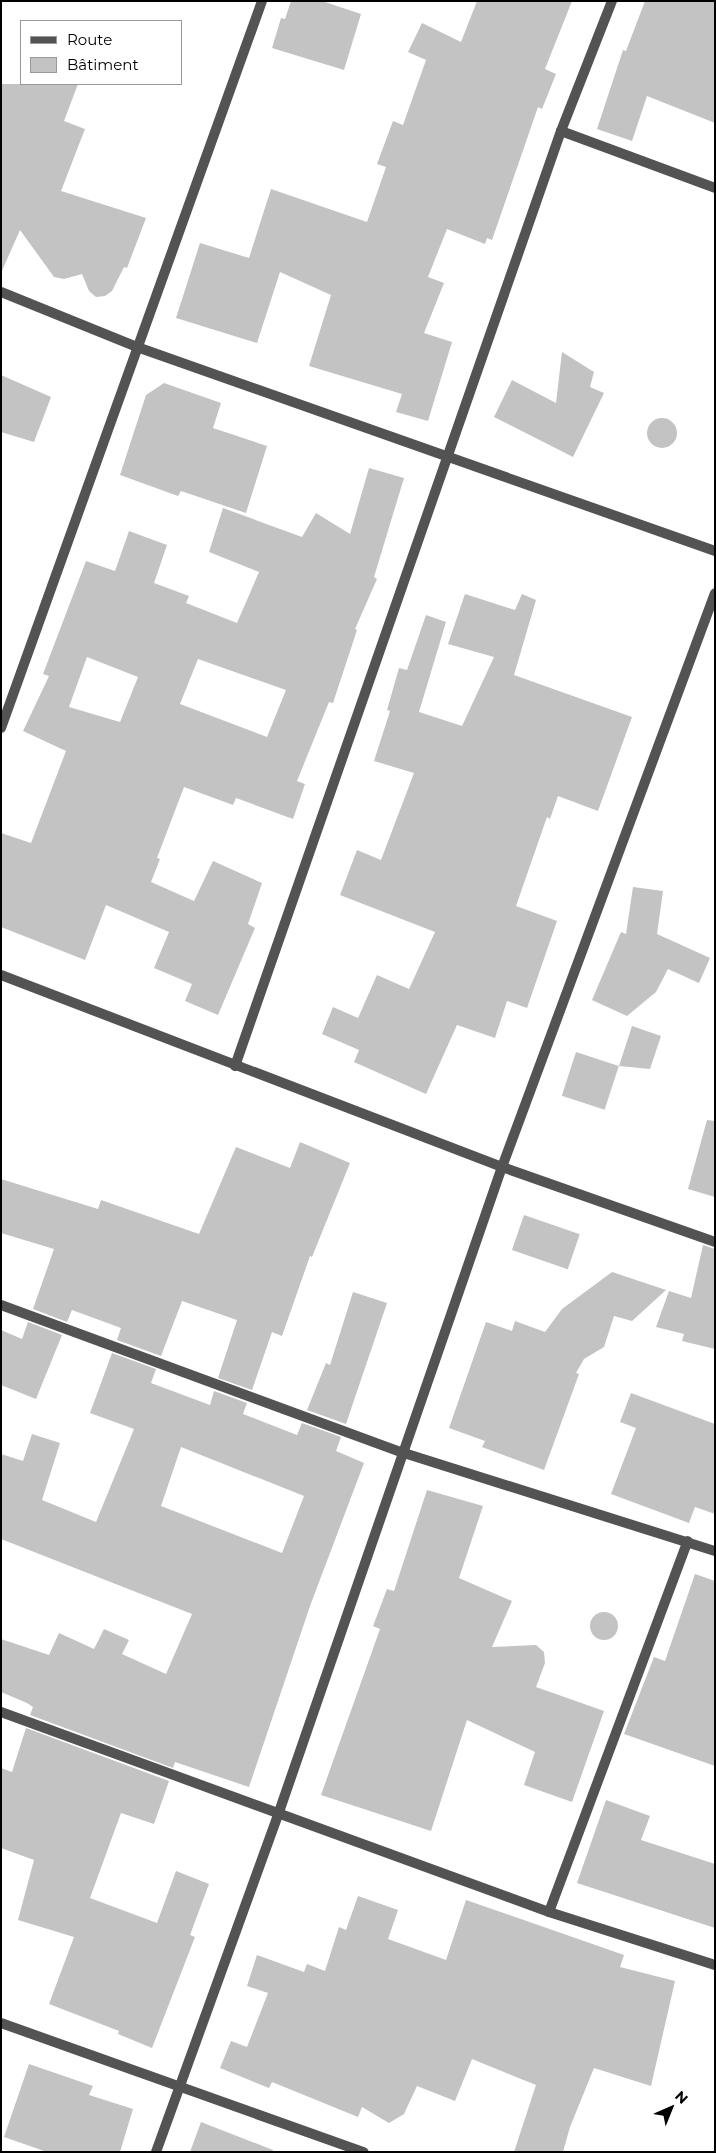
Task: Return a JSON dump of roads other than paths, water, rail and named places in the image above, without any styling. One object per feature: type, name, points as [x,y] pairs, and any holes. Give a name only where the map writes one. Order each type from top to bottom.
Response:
[{"type":"street","points":[[1,728],[262,1]]},
{"type":"street","points":[[235,1066],[561,131],[612,1]]},
{"type":"street","points":[[561,131],[715,188]]},
{"type":"street","points":[[1,292],[137,347],[715,551]]},
{"type":"street","points":[[156,2152],[279,1812],[502,1167],[715,593]]},
{"type":"street","points":[[1,975],[502,1167],[715,1242]]},
{"type":"street","points":[[1,1305],[404,1453],[715,1551]]},
{"type":"street","points":[[549,1912],[688,1541]]},
{"type":"street","points":[[1,1712],[549,1912],[715,1965]]},
{"type":"street","points":[[1,2023],[364,2152]]}]
